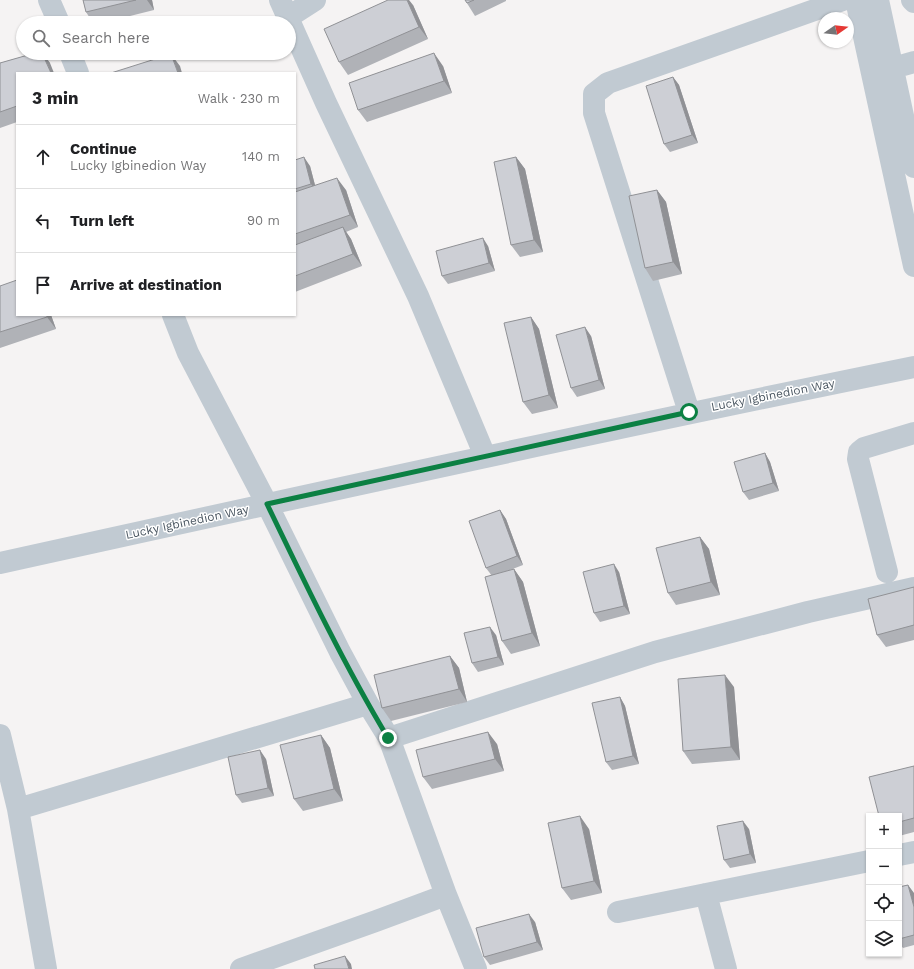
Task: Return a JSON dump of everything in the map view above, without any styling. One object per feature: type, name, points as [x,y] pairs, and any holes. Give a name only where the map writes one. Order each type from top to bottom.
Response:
[{"type":"street","points":[[49,0],[56,16]]},
{"type":"street","points":[[283,9],[315,0]]},
{"type":"street","points":[[689,412],[594,113],[594,94],[608,83],[800,7],[843,0]]},
{"type":"street","points":[[856,0],[914,266]]},
{"type":"street","points":[[878,0],[914,167]]},
{"type":"street","points":[[296,38],[418,296],[485,456]]},
{"type":"street","points":[[73,60],[78,72]]},
{"type":"street","points":[[893,68],[914,62]]},
{"type":"street","points":[[172,316],[188,353],[267,504],[319,611],[368,704],[388,738],[446,895],[476,969]]},
{"type":"street","name":"Lucky Igbinedion Way","points":[[0,562],[689,412],[914,367]]},
{"type":"street","points":[[887,572],[858,459],[859,452],[864,448],[914,433]]},
{"type":"street","points":[[388,738],[655,652],[808,612],[914,588]]},
{"type":"street","points":[[18,809],[368,704]]},
{"type":"street","points":[[0,735],[18,809],[46,969]]},
{"type":"street","points":[[902,854],[914,852]]},
{"type":"street","points":[[618,912],[866,862]]},
{"type":"street","points":[[706,894],[726,969]]},
{"type":"street","points":[[242,969],[446,895]]},
{"type":"building","points":[[83,0],[136,0],[86,12]]},
{"type":"building","points":[[388,0],[407,0],[419,27],[339,62],[324,29]]},
{"type":"building","points":[[465,0],[474,0],[467,3]]},
{"type":"building","points":[[434,53],[444,81],[358,110],[349,83]]},
{"type":"building","points":[[16,58],[16,60],[45,60],[51,72],[16,72],[16,106],[0,112],[0,63]]},
{"type":"building","points":[[152,60],[173,60],[178,72],[114,72]]},
{"type":"building","points":[[673,77],[692,135],[664,144],[646,86]]},
{"type":"building","points":[[304,157],[311,184],[296,189],[296,160]]},
{"type":"building","points":[[516,157],[534,240],[511,245],[494,162]]},
{"type":"building","points":[[337,178],[350,215],[296,234],[296,192]]},
{"type":"building","points":[[657,190],[673,262],[645,268],[629,196]]},
{"type":"building","points":[[343,227],[353,254],[296,276],[296,245]]},
{"type":"building","points":[[483,238],[489,263],[442,276],[436,251]]},
{"type":"building","points":[[16,280],[16,316],[47,317],[0,332],[0,286]]},
{"type":"building","points":[[531,317],[549,395],[523,402],[504,323]]},
{"type":"building","points":[[585,327],[599,380],[571,388],[556,335]]},
{"type":"building","points":[[765,453],[773,483],[743,492],[734,462]]},
{"type":"building","points":[[500,510],[517,556],[486,568],[469,521]]},
{"type":"building","points":[[700,537],[711,582],[668,593],[656,548]]},
{"type":"building","points":[[614,564],[624,606],[594,613],[583,572]]},
{"type":"building","points":[[514,569],[532,633],[502,641],[485,577]]},
{"type":"building","points":[[914,587],[914,625],[877,635],[868,599]]},
{"type":"building","points":[[490,627],[498,657],[472,663],[464,633]]},
{"type":"building","points":[[450,656],[459,689],[382,708],[374,675]]},
{"type":"building","points":[[725,675],[731,747],[683,751],[678,679]]},
{"type":"building","points":[[620,697],[633,756],[606,762],[592,703]]},
{"type":"building","points":[[488,732],[495,759],[423,777],[416,750]]},
{"type":"building","points":[[321,735],[334,789],[294,799],[280,745]]},
{"type":"building","points":[[260,750],[268,788],[236,795],[228,757]]},
{"type":"building","points":[[914,766],[914,818],[902,821],[902,813],[878,813],[869,777]]},
{"type":"building","points":[[580,816],[594,881],[562,888],[548,823]]},
{"type":"building","points":[[743,821],[750,854],[724,860],[717,826]]},
{"type":"building","points":[[908,885],[914,907],[914,935],[902,938],[902,921],[902,886]]},
{"type":"building","points":[[529,914],[537,942],[484,957],[476,928]]},
{"type":"building","points":[[345,956],[349,969],[315,969],[314,965]]},
{"type":"route","points":[[388,738],[340,652],[267,504],[689,412]]}]
